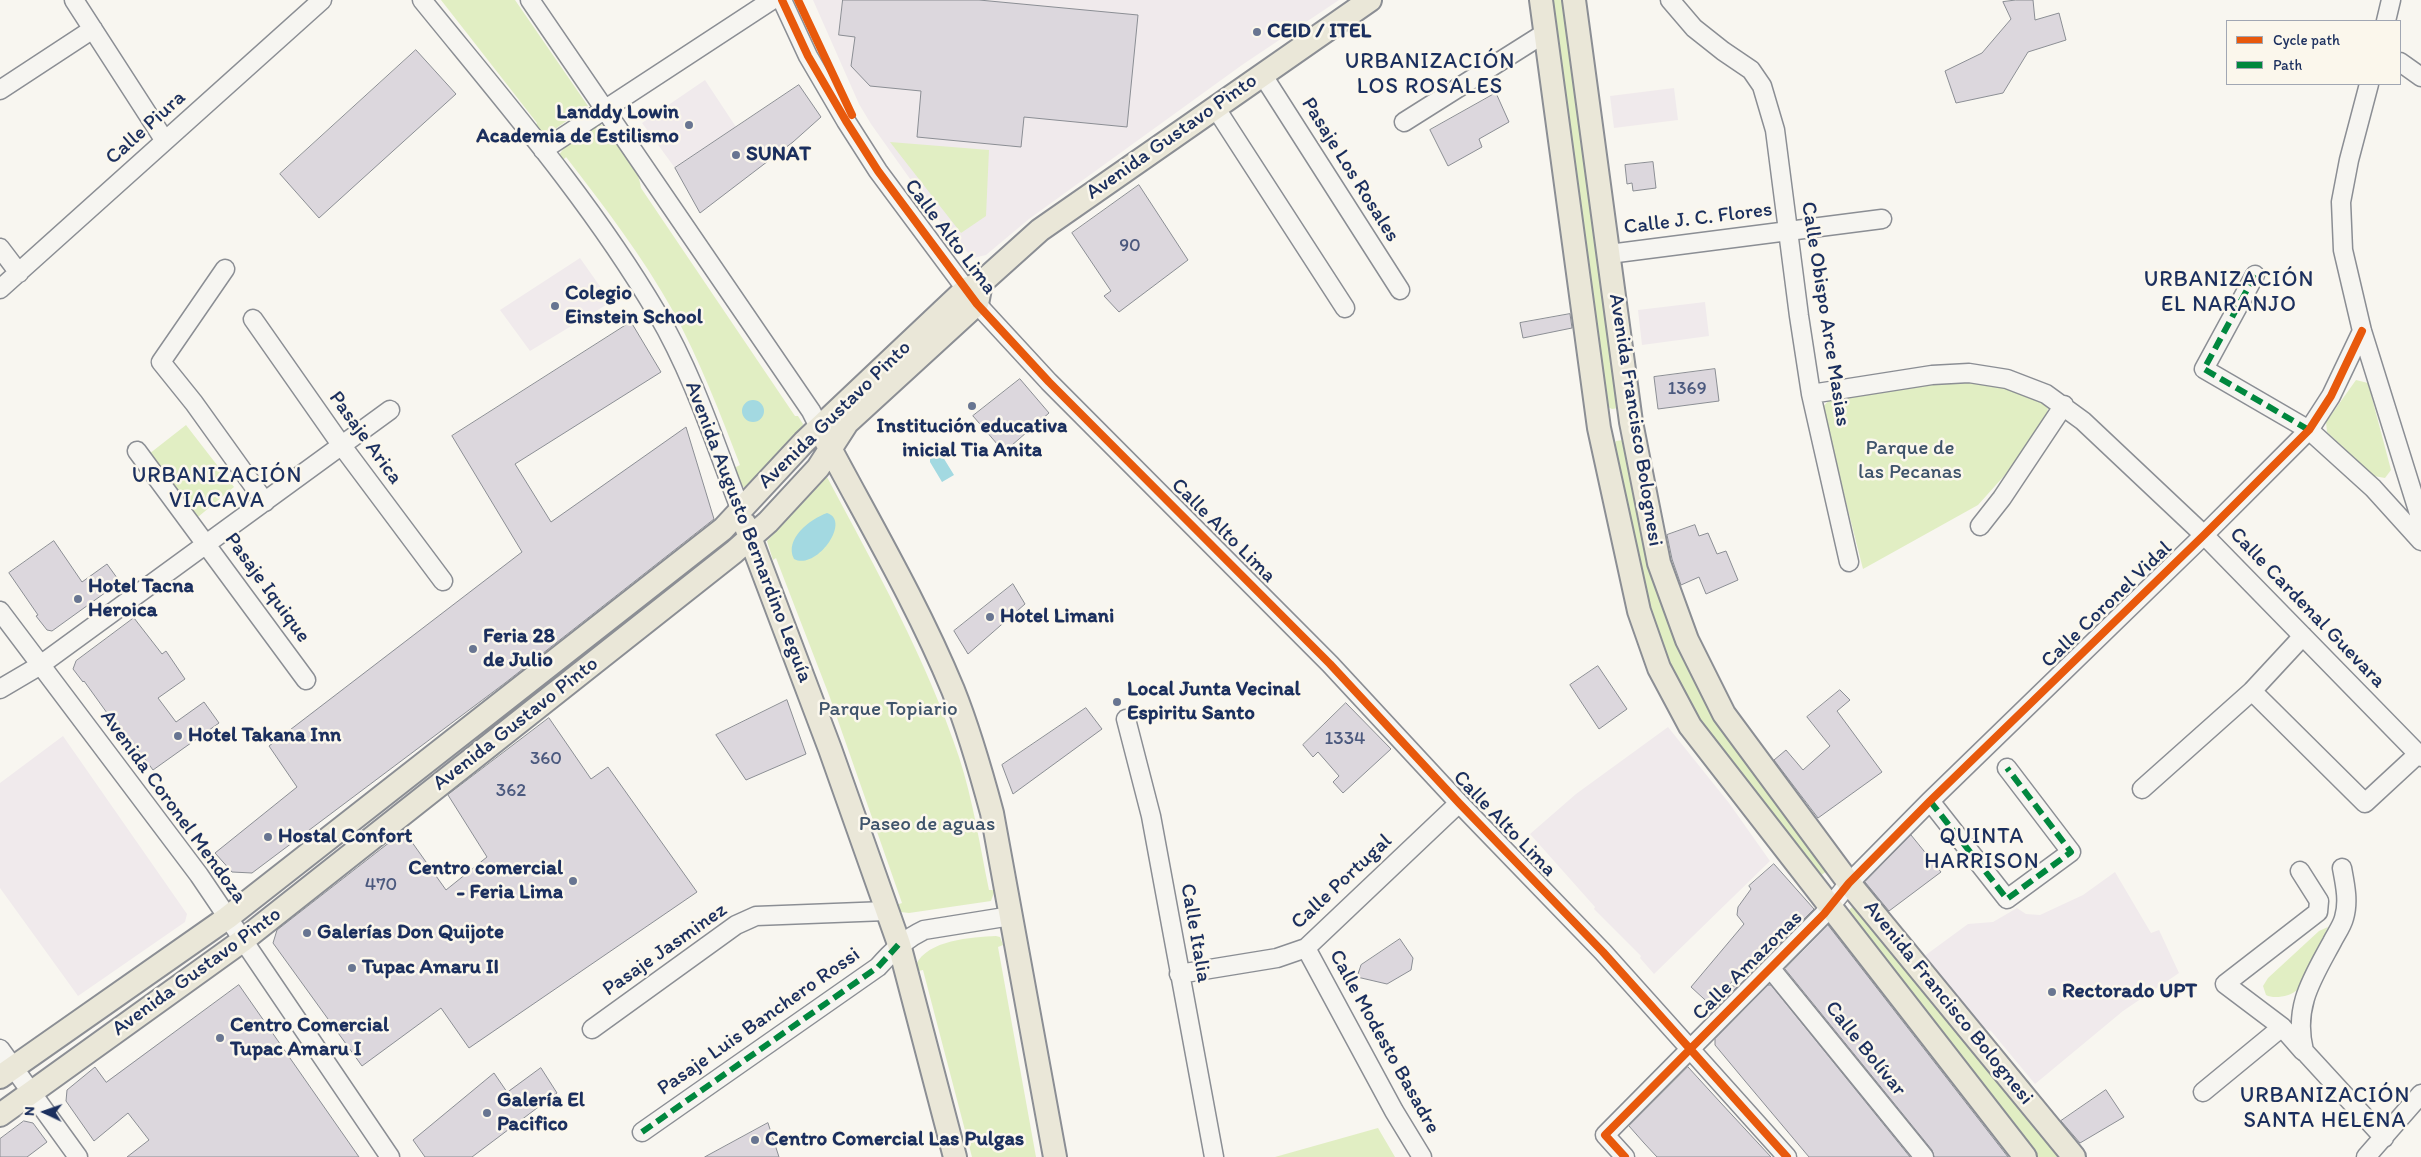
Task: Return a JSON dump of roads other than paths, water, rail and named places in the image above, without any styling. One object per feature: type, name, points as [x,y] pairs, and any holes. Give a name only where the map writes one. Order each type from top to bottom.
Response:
[{"type":"main road","name":"Avenida Gustavo Pinto","points":[[0,1115],[242,941],[750,538],[768,522],[818,468],[847,423],[975,292],[1040,230],[1370,0]]},
{"type":"main road","name":"Avenida Francisco Bolognesi","points":[[1541,0],[1599,428],[1639,611],[1650,645],[1670,690],[1690,726],[2025,1157]]},
{"type":"main road","name":"Avenida Francisco Bolognesi","points":[[1574,0],[1631,422],[1659,563],[1687,640],[1724,714],[1849,883],[2074,1157]]},
{"type":"main road","name":"Avenida Gustavo Pinto","points":[[7,1072],[227,918],[723,529],[819,427],[975,292]]},
{"type":"main road","points":[[1599,428],[1631,422]]},
{"type":"main road","points":[[819,427],[919,613],[953,691],[978,763],[992,814],[1055,1157]]},
{"type":"main road","name":"Avenida Augusto Bernardino Leguía","points":[[741,511],[830,749],[899,944],[955,1157]]},
{"type":"street","points":[[74,0],[165,141]]},
{"type":"street","name":"Calle Piura","points":[[0,289],[322,0]]},
{"type":"street","name":"Avenida Augusto Bernardino Leguía","points":[[422,0],[543,150],[603,230],[658,314],[689,375],[741,511]]},
{"type":"street","points":[[530,0],[811,411],[819,427]]},
{"type":"street","name":"Calle Obispo Arce Masias","points":[[1670,0],[1694,28],[1723,52],[1751,70],[1762,86],[1775,130],[1799,316],[1812,394],[1849,562]]},
{"type":"street","points":[[2386,20],[2391,0]]},
{"type":"street","points":[[543,150],[604,108],[771,1]]},
{"type":"street","name":"Calle Alto Lima","points":[[771,1],[808,56],[846,121],[878,170],[1049,382],[1330,664],[1603,952],[1787,1157]]},
{"type":"street","points":[[0,90],[93,29]]},
{"type":"street","points":[[1404,122],[1545,33]]},
{"type":"street","points":[[2401,63],[2421,77]]},
{"type":"street","name":"Pasaje Los Rosales","points":[[1262,74],[1400,290]]},
{"type":"street","points":[[2369,85],[2349,160],[2341,202],[2340,222],[2343,250],[2362,331],[2421,520]]},
{"type":"street","points":[[1215,107],[1345,308]]},
{"type":"street","name":"Calle J. C. Flores","points":[[1609,254],[1882,219]]},
{"type":"street","points":[[0,248],[19,273]]},
{"type":"street","points":[[225,269],[161,362],[194,403],[264,502]]},
{"type":"street","points":[[2256,275],[2204,369],[2309,430],[2373,488],[2421,541]]},
{"type":"street","name":"Pasaje Arica","points":[[254,319],[342,446],[443,581]]},
{"type":"street","name":"Calle Coronel Vidal","points":[[1849,883],[1930,801],[2204,535],[2309,430],[2331,396],[2362,331]]},
{"type":"street","name":"Calle Cardenal Guevara","points":[[1812,394],[1932,376],[1969,373],[2007,379],[2027,386],[2064,405],[2083,420],[2204,535],[2420,756]]},
{"type":"street","points":[[1980,526],[2064,405]]},
{"type":"street","points":[[0,689],[39,666],[390,410]]},
{"type":"street","name":"Pasaje Iquique","points":[[136,452],[306,680]]},
{"type":"street","name":"Avenida Coronel Mendoza","points":[[0,612],[199,875],[390,1157]]},
{"type":"street","points":[[2142,789],[2252,690],[2303,636]]},
{"type":"street","points":[[2252,690],[2365,804],[2420,756]]},
{"type":"street","name":"Calle Italia","points":[[1126,719],[1151,816],[1214,1157]]},
{"type":"street","points":[[1930,801],[2007,899],[2072,852],[2007,768]]},
{"type":"street","name":"Calle Portugal","points":[[1179,974],[1277,958],[1306,948],[1459,802]]},
{"type":"street","points":[[2304,1051],[2300,1033],[2301,1012],[2306,993],[2344,918],[2346,893],[2342,868]]},
{"type":"street","points":[[2300,871],[2319,901],[2318,912],[2225,984],[2282,1027],[2384,1138]]},
{"type":"street","name":"Calle Amazonas","points":[[1625,1157],[1605,1135],[1771,969],[1831,907],[1849,883]]},
{"type":"street","name":"Pasaje Jasminez","points":[[592,1029],[736,925],[756,916],[886,911]]},
{"type":"street","name":"Pasaje Luis Banchero Rossi","points":[[642,1132],[878,967],[899,944],[924,930],[1011,916]]},
{"type":"street","name":"Calle Modesto Basadre","points":[[1306,948],[1394,1111],[1422,1157]]},
{"type":"street","name":"Calle Bolívar","points":[[1771,969],[1924,1157]]},
{"type":"street","points":[[2203,1092],[2282,1027]]},
{"type":"street","points":[[0,1049],[7,1072],[32,1092],[78,1157]]},
{"type":"street","points":[[2366,1157],[2421,1094]]},
{"type":"water","points":[[749,400],[757,400],[764,407],[764,415],[757,422],[749,422],[742,415],[742,407]]},
{"type":"water","points":[[938,449],[954,475],[942,482],[930,462],[930,455]]},
{"type":"water","points":[[827,513],[834,518],[835,525],[828,544],[812,558],[803,561],[794,559],[792,552],[793,544],[800,531],[813,520]]},
{"type":"place","name":"CEID / ITEL","points":[[1257,32]]},
{"type":"place","name":"Landdy Lowin Academia de Estilismo","points":[[689,125]]},
{"type":"place","name":"SUNAT","points":[[736,155]]},
{"type":"place","name":"Colegio Einstein School","points":[[555,306]]},
{"type":"place","name":"Institución educativa inicial Tia Anita","points":[[972,406]]},
{"type":"place","name":"Hotel Tacna Heroica","points":[[78,599]]},
{"type":"place","name":"Hotel Limani","points":[[990,617]]},
{"type":"place","name":"Feria 28 de Julio","points":[[473,649]]},
{"type":"place","name":"Local Junta Vecinal Espiritu Santo","points":[[1117,702]]},
{"type":"place","name":"Hotel Takana Inn","points":[[178,736]]},
{"type":"place","name":"Hostal Confort","points":[[268,837]]},
{"type":"place","name":"Centro comercial - Feria Lima","points":[[573,881]]},
{"type":"place","name":"Galerías Don Quijote","points":[[307,933]]},
{"type":"place","name":"Tupac Amaru II","points":[[352,968]]},
{"type":"place","name":"Rectorado UPT","points":[[2052,992]]},
{"type":"place","name":"Centro Comercial Tupac Amaru I","points":[[220,1038]]},
{"type":"place","name":"Galería El Pacifico","points":[[487,1113]]},
{"type":"place","name":"Centro Comercial Las Pulgas","points":[[755,1140]]},
{"type":"district","name":"URBANIZACIÓN LOS ROSALES","points":[[1430,74]]},
{"type":"district","name":"URBANIZACIÓN EL NARANJO","points":[[2229,292]]},
{"type":"district","name":"URBANIZACIÓN VIACAVA","points":[[217,488]]},
{"type":"district","name":"QUINTA HARRISON","points":[[1982,850]]},
{"type":"district","name":"URBANIZACIÓN SANTA HELENA","points":[[2325,1108]]},
{"type":"park label","name":"Parque de las Pecanas","points":[[1910,461]]},
{"type":"park label","name":"Parque Topiario","points":[[888,710]]},
{"type":"park label","name":"Paseo de aguas","points":[[927,825]]}]
